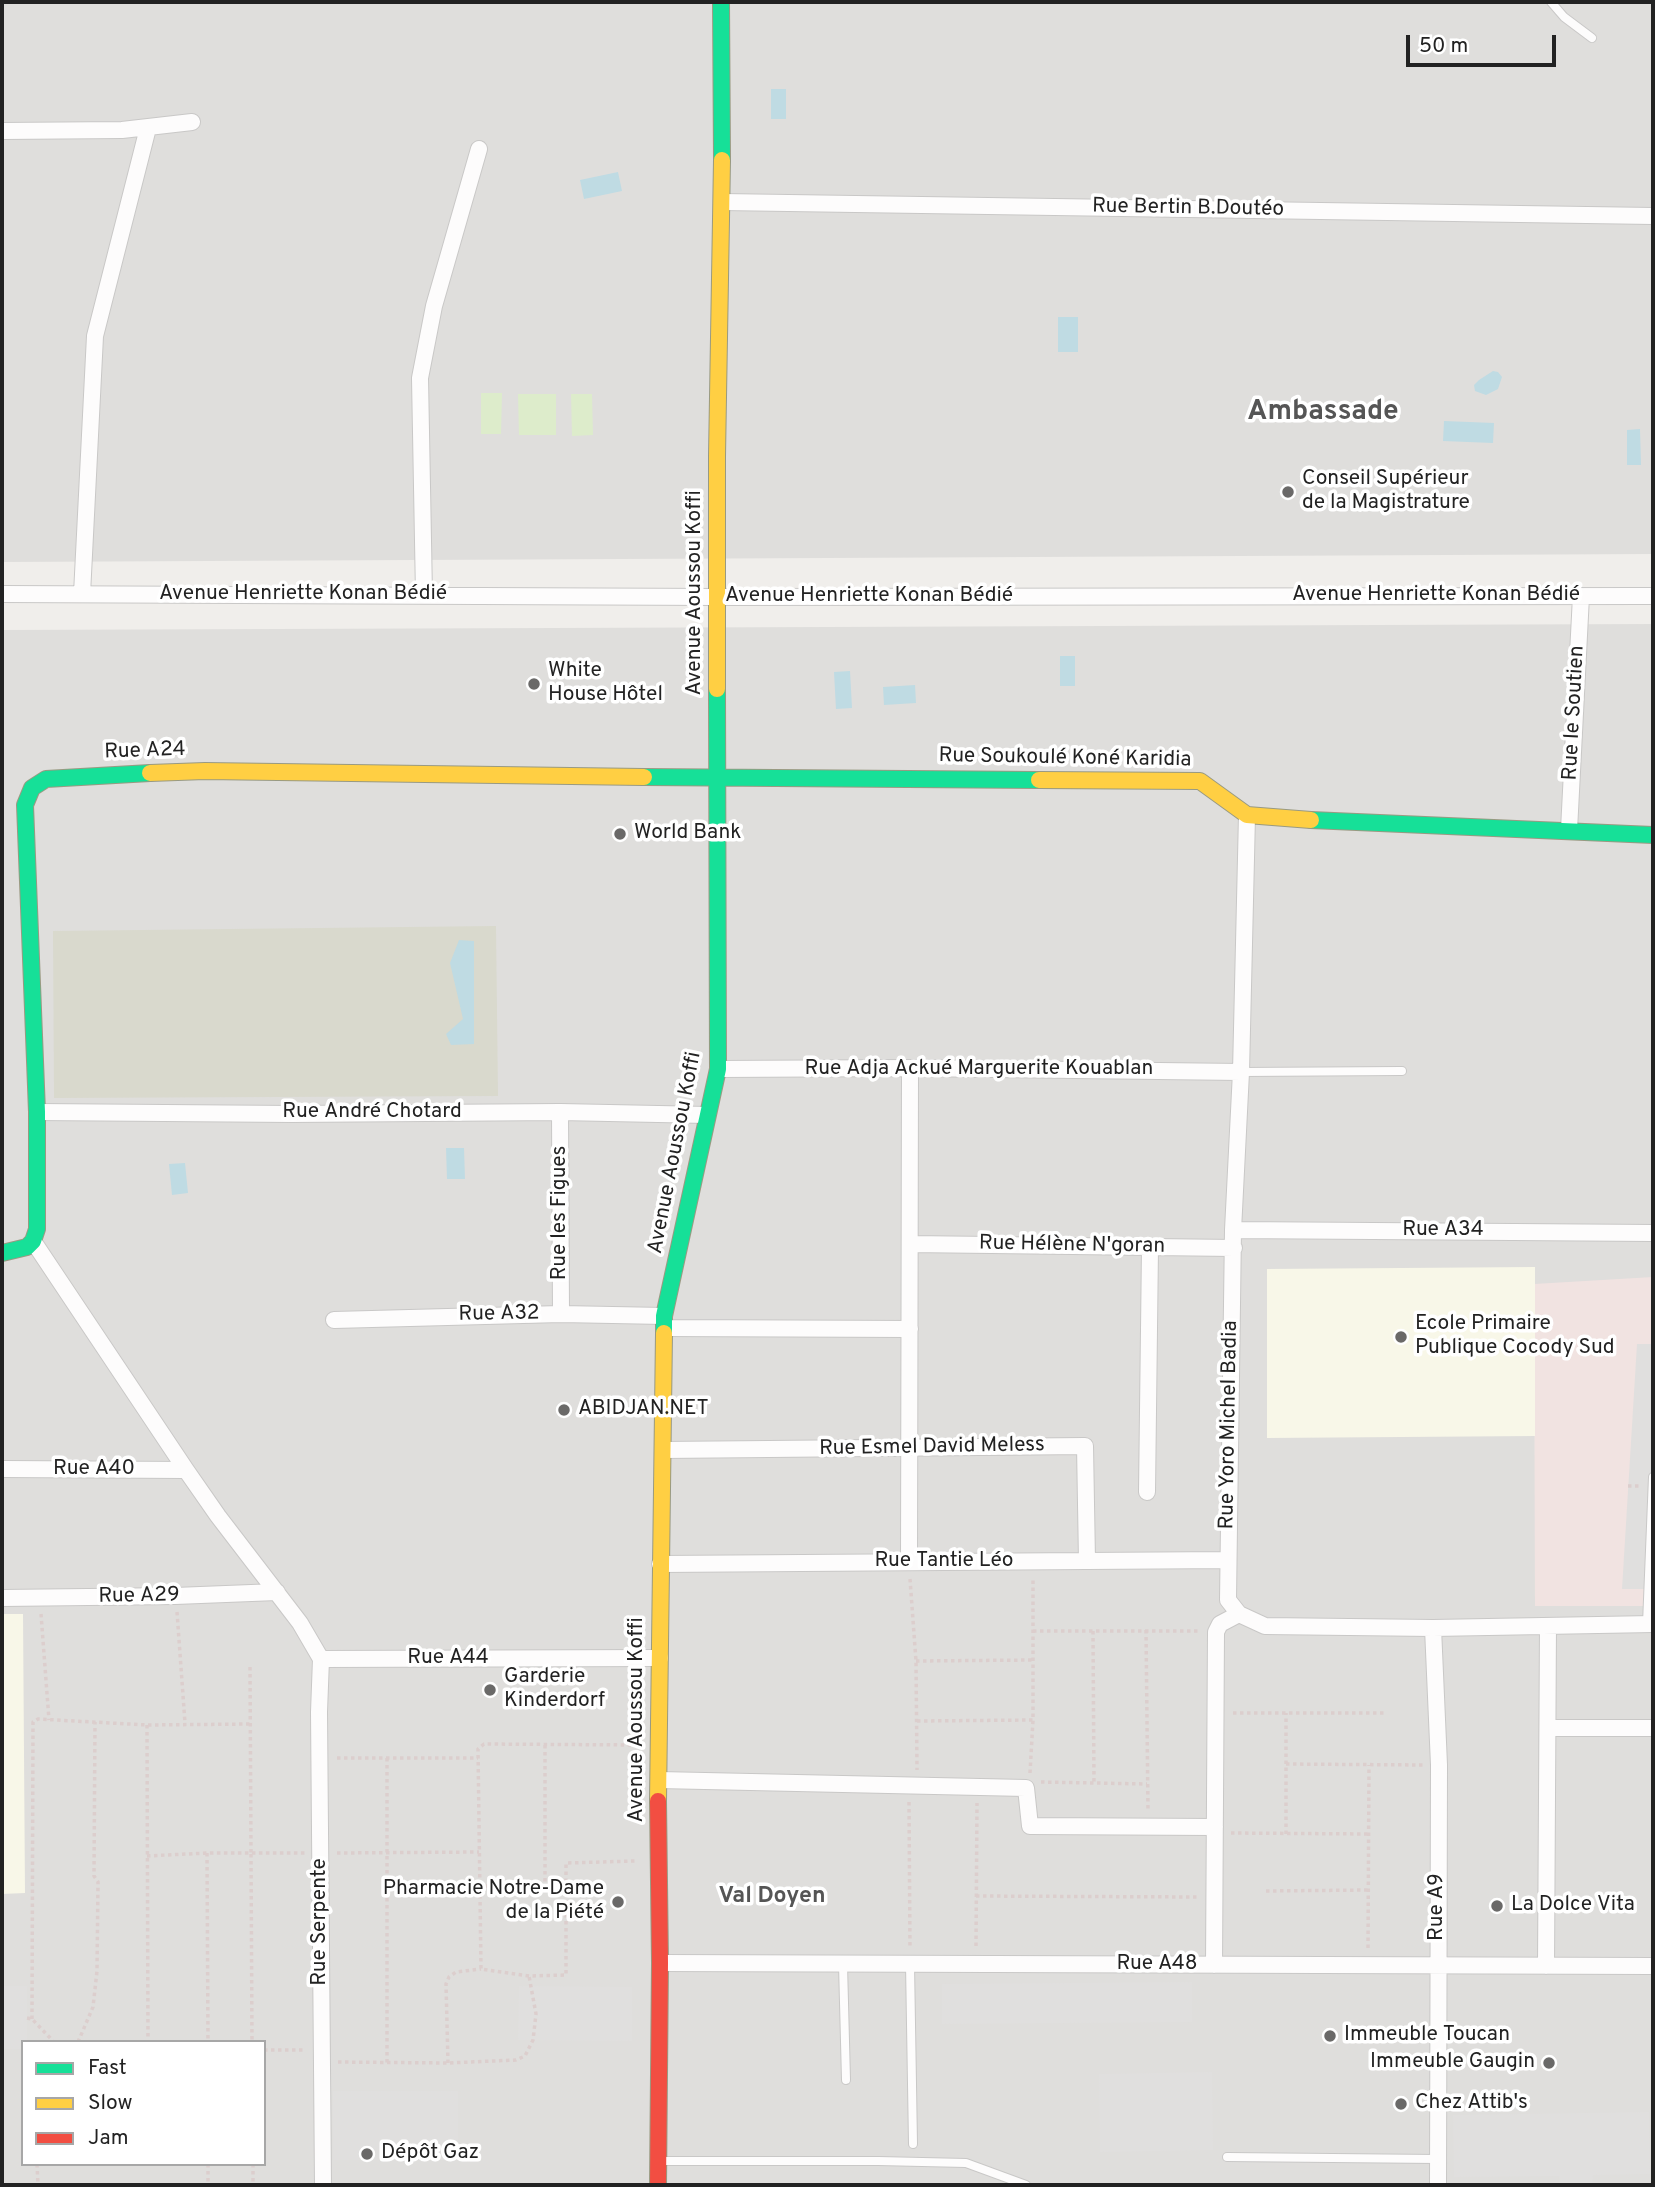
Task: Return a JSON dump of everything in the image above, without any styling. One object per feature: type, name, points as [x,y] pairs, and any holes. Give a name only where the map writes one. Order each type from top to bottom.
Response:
[{"type":"street","name":"Avenue Aoussou Koffi","points":[[658,2185],[660,1963],[657,1861],[665,1322],[718,1069],[717,431],[722,202],[721,2]]},
{"type":"street","points":[[2,131],[148,128],[192,122]]},
{"type":"street","points":[[82,594],[95,336],[148,128]]},
{"type":"street","points":[[424,595],[420,378],[435,306],[479,149]]},
{"type":"street","name":"Rue Bertin B.Doutéo","points":[[722,202],[1653,216]]},
{"type":"street","name":"Avenue Henriette Konan Bédié","points":[[2,594],[719,597],[1653,596]]},
{"type":"street","name":"Rue le Soutien","points":[[1569,830],[1581,596]]},
{"type":"street","name":"Rue A24","points":[[33,1241],[37,1229],[37,1112],[25,805],[32,788],[46,779],[57,777],[205,771],[717,778]]},
{"type":"street","name":"Rue Soukoulé Koné Karidia","points":[[717,778],[1200,781],[1247,815]]},
{"type":"street","points":[[1247,815],[1301,820],[1653,835]]},
{"type":"street","name":"Rue Yoro Michel Badia","points":[[1238,1614],[1228,1600],[1228,1560],[1233,1230],[1241,1072],[1247,815]]},
{"type":"street","points":[[909,1562],[910,1068]]},
{"type":"street","name":"Rue Adja Ackué Marguerite Kouablan","points":[[718,1069],[910,1068],[1241,1072]]},
{"type":"street","name":"Rue André Chotard","points":[[37,1112],[560,1112],[707,1115]]},
{"type":"street","name":"Rue les Figues","points":[[560,1112],[561,1314]]},
{"type":"street","name":"Rue A34","points":[[1233,1230],[1653,1233]]},
{"type":"street","points":[[2,1253],[21,1250],[33,1241],[186,1470],[300,1623],[321,1659]]},
{"type":"street","name":"Rue Hélène N'goran","points":[[910,1244],[1234,1248]]},
{"type":"street","points":[[1147,1492],[1150,1248]]},
{"type":"street","name":"Rue A32","points":[[334,1320],[561,1314],[665,1322],[910,1329]]},
{"type":"street","name":"Rue Esmel David Meless","points":[[663,1450],[1085,1447],[1087,1561]]},
{"type":"street","name":"Rue A40","points":[[2,1469],[186,1470]]},
{"type":"street","name":"Rue Tantie Léo","points":[[660,1564],[1228,1560]]},
{"type":"street","name":"Rue A29","points":[[2,1598],[277,1592]]},
{"type":"street","points":[[1214,1965],[1216,1632],[1220,1624],[1238,1614],[1265,1626],[1433,1628],[1650,1624]]},
{"type":"street","points":[[1546,1966],[1548,1626]]},
{"type":"street","name":"Rue A9","points":[[1433,1628],[1439,1765],[1438,2185]]},
{"type":"street","name":"Rue A44","points":[[321,1659],[660,1658]]},
{"type":"street","name":"Rue Serpente","points":[[321,1659],[319,1758],[323,2185]]},
{"type":"street","points":[[1548,1728],[1653,1728]]},
{"type":"street","points":[[659,1780],[1026,1788],[1030,1826],[1215,1830]]},
{"type":"street","name":"Rue A48","points":[[660,1963],[1653,1966]]},
{"type":"lane","points":[[1551,2],[1564,17],[1592,38]]},
{"type":"lane","points":[[1241,1072],[1402,1071]]},
{"type":"lane","points":[[1650,1624],[1653,1477]]},
{"type":"lane","points":[[843,1964],[846,2080]]},
{"type":"lane","points":[[910,1964],[913,2144]]},
{"type":"lane","points":[[1227,2157],[1437,2159]]},
{"type":"lane","points":[[658,2161],[966,2163],[1026,2185]]},
{"type":"path","points":[[1033,1561],[1033,1720],[1030,1782],[1147,1784]]},
{"type":"path","points":[[909,1562],[917,1721],[913,1786],[910,1964]]},
{"type":"path","points":[[176,1596],[185,1724]]},
{"type":"path","points":[[40,1599],[49,1720]]},
{"type":"path","points":[[1146,1630],[1148,1827]]},
{"type":"path","points":[[1033,1631],[1216,1632]]},
{"type":"path","points":[[1093,1631],[1094,1784]]},
{"type":"path","points":[[916,1661],[1033,1660]]},
{"type":"path","points":[[250,1667],[252,2040]]},
{"type":"path","points":[[1215,1713],[1385,1713]]},
{"type":"path","points":[[1286,1713],[1286,1834]]},
{"type":"path","points":[[52,2040],[29,2018],[33,1722],[38,1719],[147,1725],[251,1724]]},
{"type":"path","points":[[917,1721],[1033,1720]]},
{"type":"path","points":[[79,2040],[93,2007],[97,1970],[98,1882],[94,1876],[95,1722]]},
{"type":"path","points":[[147,1725],[148,2040]]},
{"type":"path","points":[[481,1969],[478,1748],[484,1744],[659,1745]]},
{"type":"path","points":[[545,1745],[545,1886]]},
{"type":"path","points":[[319,1758],[478,1758]]},
{"type":"path","points":[[387,1758],[387,2063]]},
{"type":"path","points":[[1286,1764],[1439,1765]]},
{"type":"path","points":[[1368,1965],[1369,1765]]},
{"type":"path","points":[[976,1964],[977,1787]]},
{"type":"path","points":[[1215,1830],[1286,1834],[1369,1834]]},
{"type":"path","points":[[207,1853],[208,2040]]},
{"type":"path","points":[[448,2063],[446,1984],[449,1977],[456,1972],[481,1969],[528,1976],[566,1975],[566,1863],[657,1861]]},
{"type":"path","points":[[479,1886],[566,1886]]},
{"type":"path","points":[[1266,1891],[1368,1890]]},
{"type":"path","points":[[976,1896],[1214,1898]]},
{"type":"path","points":[[266,2050],[312,2050],[322,2061],[448,2063],[516,2060],[525,2056],[533,2040],[536,2014],[528,1976]]},
{"type":"path","points":[[37,2166],[38,2185]]},
{"type":"path","points":[[208,2166],[208,2185]]},
{"type":"path","points":[[253,2166],[253,2185]]},
{"type":"shaded area","name":"Ambassade","points":[[2,2],[1653,2],[1653,554],[2,562]]},
{"type":"shaded area","points":[[1653,624],[1653,2185],[2,2185],[2,630]]},
{"type":"shaded area","points":[[496,926],[498,1096],[54,1098],[53,931]]},
{"type":"shaded area","name":"Ecole Primaire Publique Cocody Sud","points":[[1535,1267],[1535,1436],[1267,1438],[1267,1269]]},
{"type":"shaded area","points":[[1653,1277],[1653,1606],[1535,1606],[1534,1284]]},
{"type":"shaded area","points":[[1637,1344],[1653,1344],[1653,1589],[1622,1589]]},
{"type":"shaded area","points":[[2,1614],[23,1614],[25,1893],[2,1894]]},
{"type":"shaded area","points":[[1192,1982],[1192,2022],[942,2024],[942,1984]]},
{"type":"shaded area","points":[[2,1986],[27,1986],[27,2040],[21,2040],[21,2049],[2,2049]]},
{"type":"shaded area","points":[[519,1986],[632,1987],[632,2041],[518,2040]]},
{"type":"shaded area","points":[[1212,2072],[1213,2150],[1100,2152],[1099,2074]]},
{"type":"shaded area","points":[[333,2091],[458,2091],[458,2160],[333,2160]]},
{"type":"shaded area","points":[[1649,2112],[1650,2174],[1593,2175],[1592,2185],[1560,2185],[1559,2176],[1454,2177],[1453,2115]]},
{"type":"green space","points":[[481,393],[502,393],[501,434],[481,434]]},
{"type":"green space","points":[[518,394],[556,394],[556,435],[519,435]]},
{"type":"green space","points":[[571,394],[592,394],[593,435],[572,436]]},
{"type":"water","points":[[771,89],[786,89],[786,119],[771,119]]},
{"type":"water","points":[[618,172],[622,191],[584,199],[580,180]]},
{"type":"water","points":[[1058,317],[1078,317],[1078,352],[1058,352]]},
{"type":"water","points":[[1493,371],[1502,377],[1498,389],[1486,395],[1475,391],[1474,385]]},
{"type":"water","points":[[1444,421],[1494,423],[1493,443],[1443,441]]},
{"type":"water","points":[[1640,429],[1641,465],[1627,465],[1627,430]]},
{"type":"water","points":[[1060,656],[1075,656],[1075,686],[1060,686]]},
{"type":"water","points":[[850,671],[852,708],[836,709],[834,672]]},
{"type":"water","points":[[915,685],[916,703],[884,705],[883,687]]},
{"type":"water","points":[[459,940],[474,941],[474,1044],[451,1045],[446,1034],[463,1019],[450,963]]},
{"type":"water","points":[[446,1148],[464,1148],[465,1179],[447,1179]]},
{"type":"water","points":[[185,1163],[188,1193],[172,1195],[169,1164]]},
{"type":"traffic: fast","points":[[721,2],[722,160]]},
{"type":"traffic: fast","points":[[664,1333],[664,1316],[718,1069],[717,689]]},
{"type":"traffic: fast","points":[[2,1253],[27,1247],[33,1241],[37,1229],[37,1112],[25,805],[32,788],[46,779],[150,773]]},
{"type":"traffic: fast","points":[[644,777],[1039,780]]},
{"type":"traffic: fast","points":[[1311,820],[1653,835]]},
{"type":"traffic: slow","points":[[717,689],[717,456],[722,160]]},
{"type":"traffic: slow","points":[[150,773],[205,771],[644,777]]},
{"type":"traffic: slow","points":[[1039,780],[1200,781],[1247,815],[1311,820]]},
{"type":"traffic: slow","points":[[658,1801],[664,1333]]},
{"type":"traffic: jam","points":[[658,1801],[658,2185]]},
{"type":"place","name":"Conseil Supérieur de la Magistrature","points":[[1288,492]]},
{"type":"place","name":"White House Hôtel","points":[[534,684]]},
{"type":"place","name":"World Bank","points":[[620,834]]},
{"type":"place","name":"Ecole Primaire Publique Cocody Sud","points":[[1401,1337]]},
{"type":"place","name":"ABIDJAN.NET","points":[[564,1410]]},
{"type":"place","name":"Garderie Kinderdorf","points":[[490,1690]]},
{"type":"place","name":"Pharmacie Notre-Dame de la Piété","points":[[618,1902]]},
{"type":"place","name":"La Dolce Vita","points":[[1497,1906]]},
{"type":"place","name":"Immeuble Toucan","points":[[1330,2036]]},
{"type":"place","name":"Immeuble Gaugin","points":[[1549,2063]]},
{"type":"place","name":"Chez Attib's","points":[[1401,2104]]},
{"type":"place","name":"Dépôt Gaz","points":[[367,2154]]},
{"type":"district","name":"Ambassade","points":[[1323,413]]},
{"type":"district","name":"Val Doyen","points":[[772,1897]]}]
